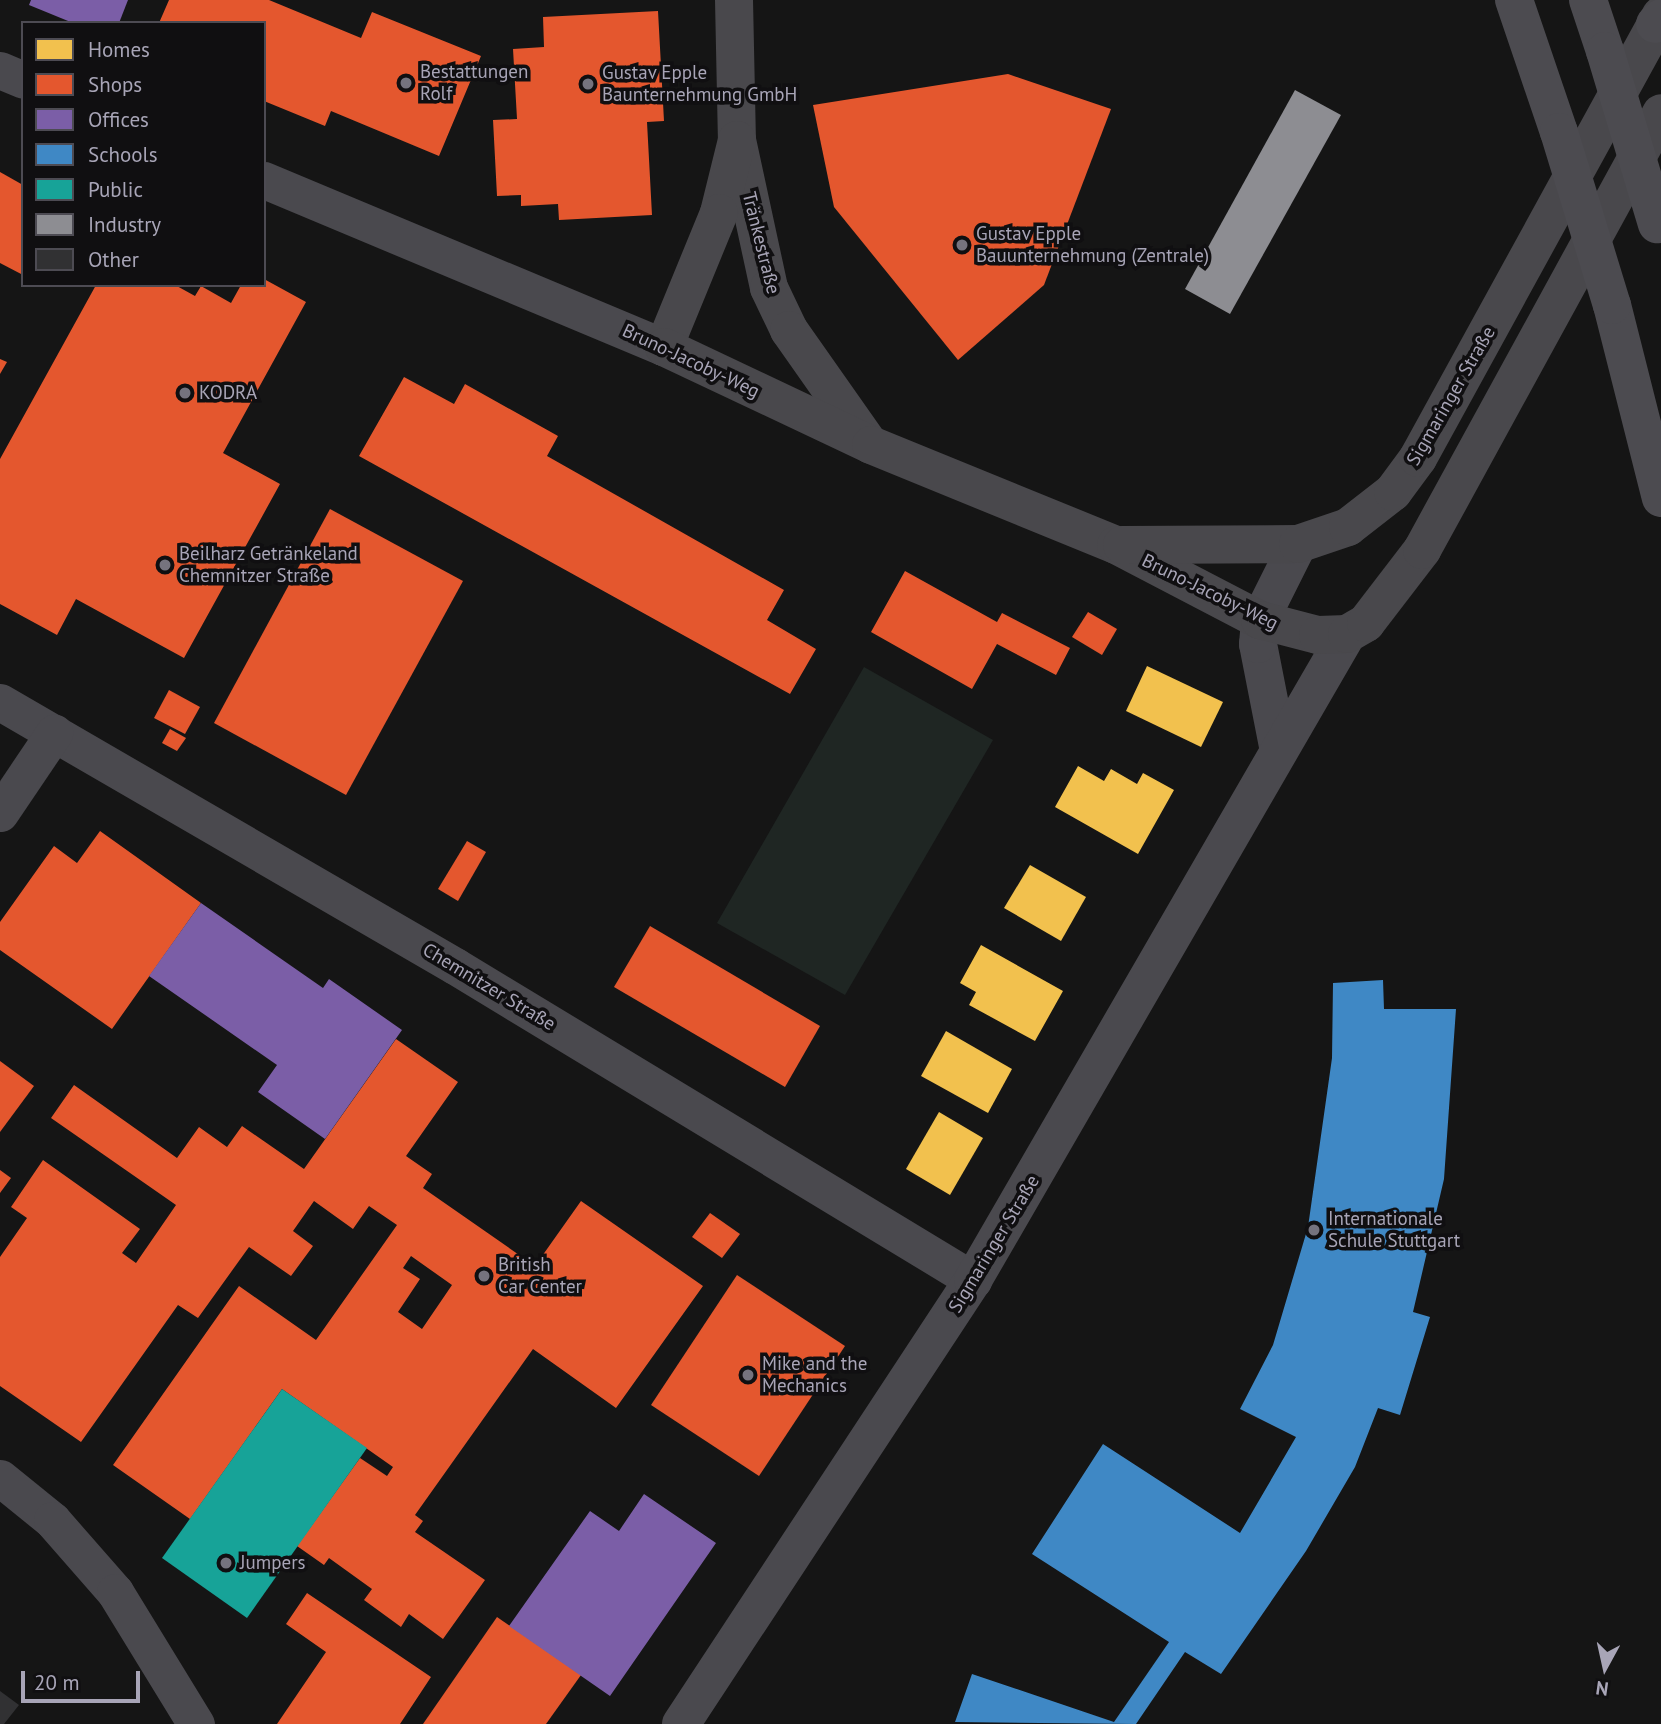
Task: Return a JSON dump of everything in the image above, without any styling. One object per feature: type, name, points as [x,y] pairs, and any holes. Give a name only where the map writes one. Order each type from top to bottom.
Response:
[{"type":"highway","points":[[1514,0],[1559,132],[1612,305],[1661,498]]},
{"type":"highway","points":[[1588,0],[1659,231]]},
{"type":"main road","name":"Tränkestraße","points":[[734,0],[737,140],[769,288],[789,330],[871,445]]},
{"type":"main road","name":"Sigmaringer Straße","points":[[1298,544],[1348,527],[1393,492],[1418,458],[1659,19]]},
{"type":"main road","name":"Sigmaringer Straße","points":[[1347,634],[1383,606],[1422,550],[1661,113]]},
{"type":"main road","name":"Tränkestraße","points":[[664,347],[719,213],[737,140]]},
{"type":"main road","name":"Bruno-Jacoby-Weg","points":[[664,347],[871,445],[1116,545],[1260,620],[1297,633],[1347,634]]},
{"type":"main road","name":"Bruno-Jacoby-Weg","points":[[1116,545],[1298,544]]},
{"type":"street","points":[[0,70],[21,78]]},
{"type":"street","name":"Bruno-Jacoby-Weg","points":[[266,181],[664,347]]},
{"type":"street","points":[[1278,746],[1258,644],[1260,620],[1298,544]]},
{"type":"street","name":"Sigmaringer Straße","points":[[681,1724],[973,1280],[1278,746],[1347,634]]},
{"type":"street","name":"Chemnitzer Straße","points":[[0,702],[973,1280]]},
{"type":"street","points":[[0,813],[54,733]]},
{"type":"street","points":[[0,1478],[52,1520],[114,1592],[196,1724]]},
{"type":"shaded area","points":[[864,667],[993,740],[845,995],[717,923]]},
{"type":"building: Homes","points":[[1147,666],[1223,702],[1201,747],[1126,711]]},
{"type":"building: Homes","points":[[1078,766],[1104,781],[1111,769],[1137,784],[1143,773],[1174,790],[1138,854],[1055,807]]},
{"type":"building: Homes","points":[[1030,865],[1086,897],[1061,941],[1004,908]]},
{"type":"building: Homes","points":[[981,945],[1063,991],[1035,1041],[969,1005],[976,992],[960,983]]},
{"type":"building: Homes","points":[[946,1031],[1012,1069],[988,1113],[921,1076]]},
{"type":"building: Homes","points":[[939,1112],[983,1138],[950,1195],[906,1169]]},
{"type":"building: Shops","points":[[169,0],[269,0],[361,38],[372,12],[481,56],[439,156],[331,111],[325,126],[266,102],[266,21],[160,21]]},
{"type":"building: Shops","name":"Gustav Epple Baunternehmung GmbH","points":[[658,11],[664,121],[647,122],[652,215],[559,220],[558,204],[521,206],[521,195],[497,196],[493,120],[517,119],[513,49],[544,47],[543,17]]},
{"type":"building: Shops","name":"Gustav Epple Bauunternehmung (Zentrale)","points":[[1008,74],[1111,109],[1044,285],[958,360],[834,207],[813,105]]},
{"type":"building: Shops","points":[[0,172],[21,184],[21,274],[0,263]]},
{"type":"building: Shops","points":[[266,280],[306,302],[223,453],[280,484],[184,658],[76,599],[57,635],[0,604],[0,459],[95,287],[179,287],[195,296],[203,287],[231,303],[240,287],[266,287]]},
{"type":"building: Shops","points":[[0,359],[7,362],[0,374]]},
{"type":"building: Shops","points":[[404,377],[454,404],[465,384],[558,436],[547,456],[784,590],[767,620],[816,649],[790,694],[359,456]]},
{"type":"building: Shops","points":[[330,509],[463,581],[346,795],[214,723]]},
{"type":"building: Shops","points":[[905,571],[997,622],[1002,613],[1070,648],[1056,675],[997,644],[972,689],[871,632]]},
{"type":"building: Shops","points":[[1088,612],[1117,629],[1102,655],[1072,637]]},
{"type":"building: Shops","points":[[169,690],[200,707],[185,734],[154,718]]},
{"type":"building: Shops","points":[[170,729],[186,738],[177,751],[162,743]]},
{"type":"building: Shops","points":[[100,831],[201,903],[112,1029],[0,950],[0,922],[54,846],[77,863]]},
{"type":"building: Shops","points":[[467,841],[486,852],[458,901],[438,889]]},
{"type":"building: Shops","points":[[650,926],[820,1026],[785,1087],[614,987]]},
{"type":"building: Shops","points":[[396,1039],[458,1082],[406,1156],[432,1174],[423,1188],[535,1266],[581,1201],[703,1286],[616,1408],[533,1349],[415,1515],[423,1521],[415,1532],[485,1580],[443,1639],[409,1614],[401,1627],[364,1600],[372,1589],[329,1558],[324,1565],[297,1546],[360,1458],[387,1476],[393,1467],[282,1389],[190,1519],[113,1465],[239,1286],[316,1340],[397,1225],[369,1206],[353,1229],[314,1201],[293,1231],[313,1246],[291,1276],[249,1247],[198,1318],[178,1305],[81,1442],[0,1386],[0,1257],[27,1218],[11,1207],[43,1160],[140,1229],[122,1253],[136,1263],[176,1205],[51,1118],[74,1085],[177,1158],[199,1127],[227,1147],[242,1126],[304,1169]],"holes":[[[411,1256],[452,1285],[422,1329],[398,1312],[420,1279],[403,1268]]]},
{"type":"building: Shops","points":[[0,1061],[34,1086],[0,1132]]},
{"type":"building: Shops","points":[[0,1170],[11,1178],[0,1193]]},
{"type":"building: Shops","points":[[710,1213],[740,1234],[722,1258],[692,1237]]},
{"type":"building: Shops","name":"Mike and the Mechanics","points":[[737,1275],[845,1346],[759,1476],[651,1405]]},
{"type":"building: Shops","points":[[307,1593],[431,1677],[400,1724],[277,1724],[326,1652],[286,1624]]},
{"type":"building: Shops","points":[[497,1617],[581,1675],[546,1724],[423,1724]]},
{"type":"building: Offices","points":[[31,0],[128,0],[120,21],[68,21],[29,5]]},
{"type":"building: Offices","points":[[201,903],[323,988],[329,979],[402,1030],[325,1139],[258,1092],[277,1065],[149,976]]},
{"type":"building: Offices","points":[[644,1494],[716,1543],[610,1696],[509,1626],[590,1511],[619,1531]]},
{"type":"building: Schools","name":"Internationale Schule Stuttgart","points":[[1383,980],[1384,1009],[1456,1009],[1444,1179],[1413,1312],[1430,1317],[1400,1415],[1378,1408],[1355,1467],[1306,1551],[1221,1674],[1185,1652],[1136,1724],[955,1722],[972,1674],[1114,1722],[1169,1642],[1032,1554],[1103,1444],[1240,1533],[1296,1437],[1240,1409],[1273,1345],[1308,1227],[1332,1058],[1333,983]]},
{"type":"building: Public","points":[[282,1389],[367,1448],[247,1618],[162,1558]]},
{"type":"building: Industry","points":[[1295,90],[1341,115],[1230,314],[1185,289]]},
{"type":"building: Other","points":[[0,1691],[19,1705],[4,1724],[0,1724]]},
{"type":"place","name":"Bestattungen Rolf","points":[[406,83]]},
{"type":"place","name":"Gustav Epple Baunternehmung GmbH","points":[[588,84]]},
{"type":"place","name":"Gustav Epple Bauunternehmung (Zentrale)","points":[[962,245]]},
{"type":"place","name":"KODRA","points":[[185,393]]},
{"type":"place","name":"Beilharz Getränkeland Chemnitzer Straße","points":[[165,565]]},
{"type":"place","name":"Internationale Schule Stuttgart","points":[[1314,1230]]},
{"type":"place","name":"British Car Center","points":[[484,1276]]},
{"type":"place","name":"Mike and the Mechanics","points":[[748,1375]]},
{"type":"place","name":"Jumpers","points":[[226,1563]]}]
